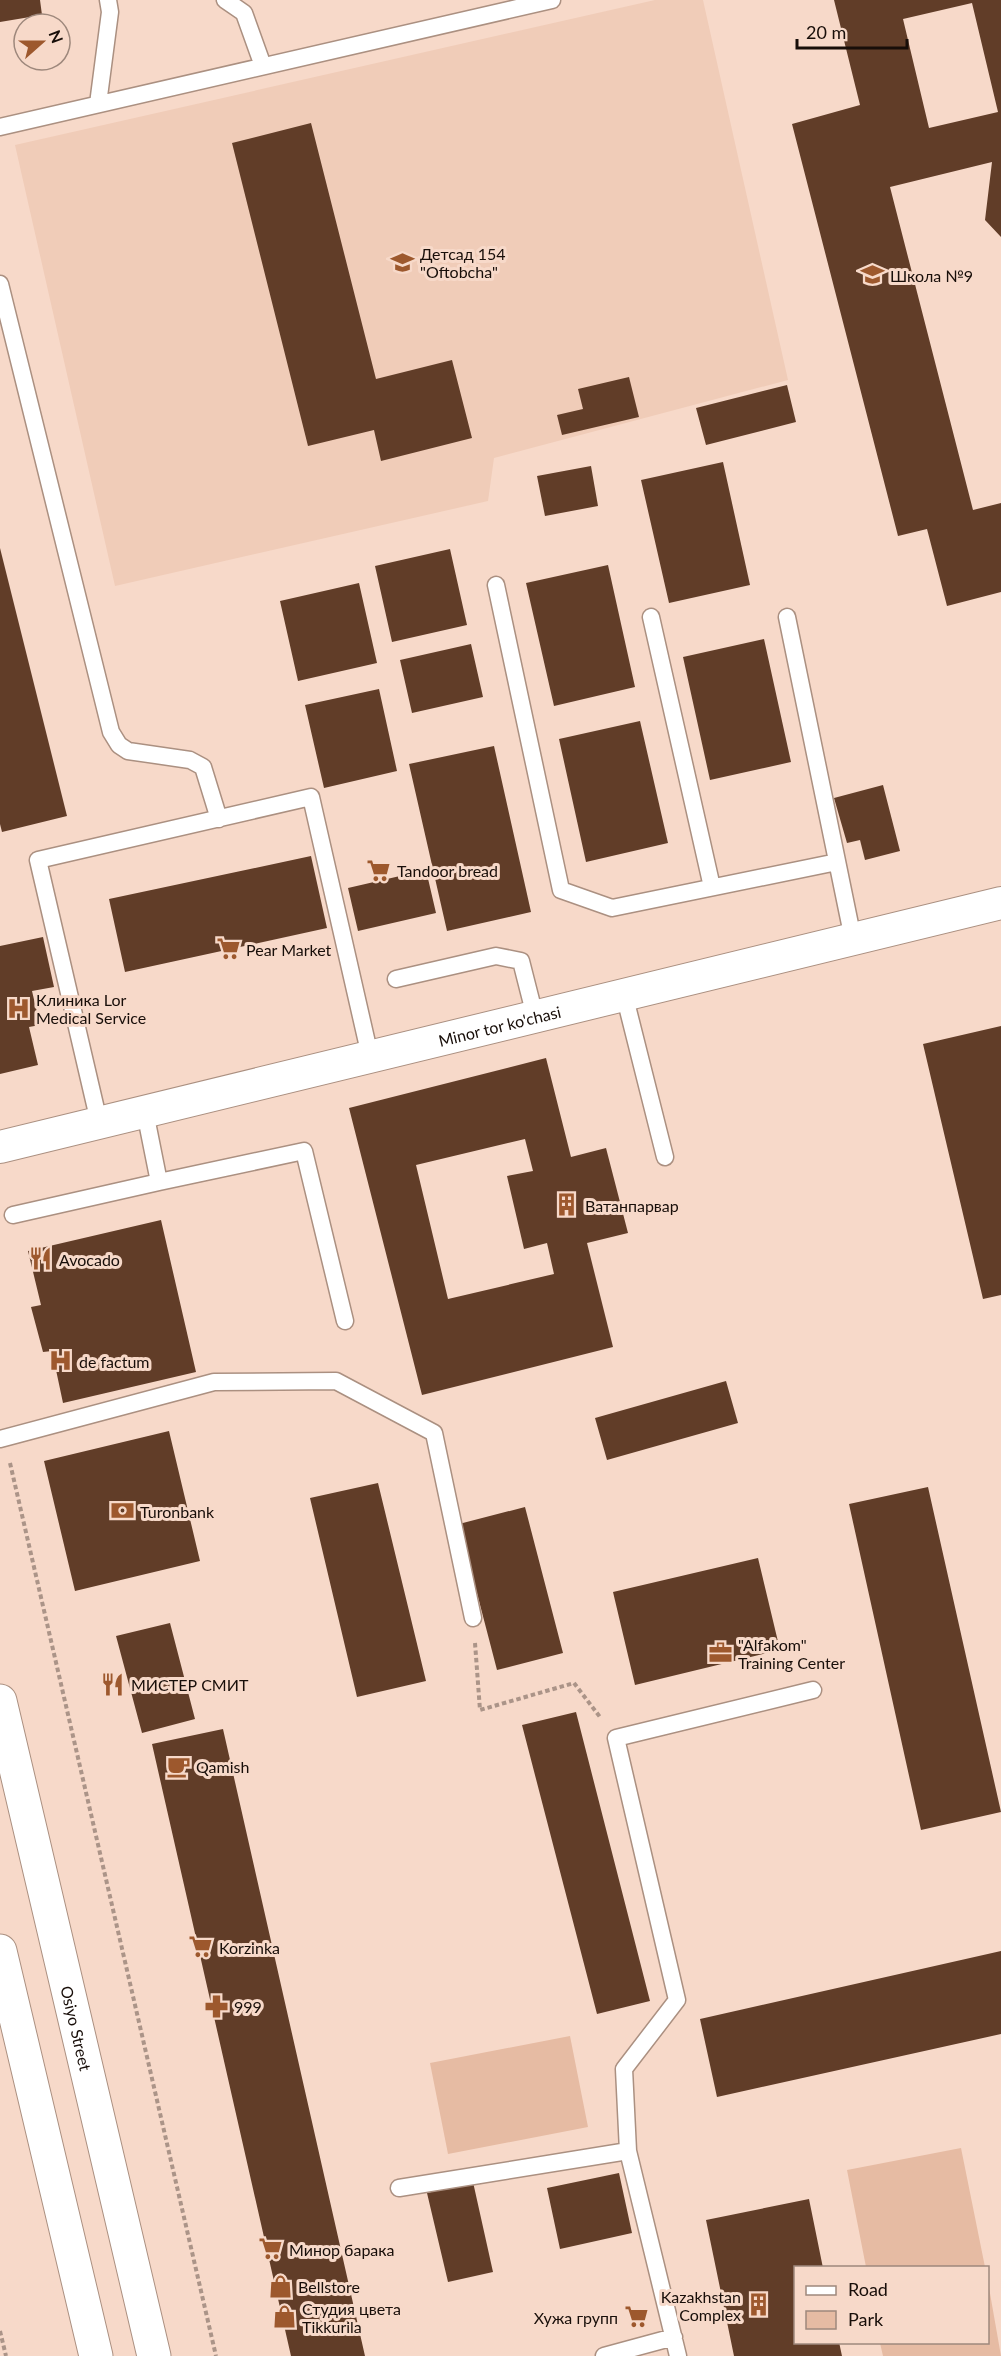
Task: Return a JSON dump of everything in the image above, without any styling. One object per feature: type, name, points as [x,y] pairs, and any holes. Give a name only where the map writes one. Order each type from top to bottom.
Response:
[{"type":"main road","name":"Osiyo Street","points":[[0,1701],[154,2356]]},
{"type":"main road","points":[[0,1951],[96,2356]]},
{"type":"street","name":"Minor tor ko'chasi","points":[[0,1147],[1001,903]]},
{"type":"lane","points":[[98,104],[110,12],[108,0]]},
{"type":"lane","points":[[225,0],[244,13],[263,66]]},
{"type":"lane","points":[[0,127],[552,0]]},
{"type":"lane","points":[[0,284],[111,732],[119,745],[128,751],[190,760],[203,767],[219,819]]},
{"type":"lane","points":[[496,585],[561,890],[612,908],[837,862]]},
{"type":"lane","points":[[787,616],[853,939]]},
{"type":"lane","points":[[651,617],[712,887]]},
{"type":"lane","points":[[99,1122],[38,860],[311,797],[370,1056]]},
{"type":"lane","points":[[396,979],[496,956],[521,961],[535,1016]]},
{"type":"lane","points":[[624,994],[665,1157]]},
{"type":"lane","points":[[145,1112],[159,1182]]},
{"type":"lane","points":[[14,1215],[304,1151],[345,1321]]},
{"type":"lane","points":[[0,1439],[214,1382],[336,1381],[434,1433],[473,1618]]},
{"type":"lane","points":[[678,2356],[628,2151],[624,2069],[677,2000],[616,1738],[813,1690]]},
{"type":"lane","points":[[399,2188],[628,2151]]},
{"type":"lane","points":[[604,2356],[674,2337]]},
{"type":"path","points":[[9,1457],[216,2356]]},
{"type":"path","points":[[473,1618],[480,1710],[574,1683],[616,1738]]},
{"type":"path","points":[[0,2331],[6,2356]]},
{"type":"shaded area","name":"Детсад 154 \"Oftobcha\"","points":[[655,0],[703,0],[788,380],[494,458],[488,501],[115,586],[15,145]]},
{"type":"green space","points":[[570,2036],[588,2127],[448,2154],[430,2063]]},
{"type":"green space","points":[[961,2148],[985,2266],[866,2266],[847,2170]]},
{"type":"green space","points":[[989,2288],[1001,2356],[883,2356],[880,2344],[989,2344]]},
{"type":"building","points":[[0,0],[40,0],[42,12],[12,12],[12,20],[0,22]]},
{"type":"building","name":"Школа №9","points":[[834,0],[1001,0],[1001,237],[985,220],[992,162],[890,187],[973,510],[1001,503],[1001,592],[947,606],[927,529],[898,536],[792,124],[860,105]],"holes":[[[972,3],[998,112],[929,128],[903,19]]]},
{"type":"building","points":[[311,123],[376,379],[452,360],[472,438],[381,461],[374,430],[308,446],[232,143]]},
{"type":"building","points":[[629,377],[639,417],[562,435],[557,415],[583,409],[578,389]]},
{"type":"building","points":[[787,385],[796,422],[706,445],[696,408]]},
{"type":"building","points":[[723,462],[750,585],[669,603],[641,480]]},
{"type":"building","points":[[591,466],[598,506],[545,516],[537,476]]},
{"type":"building","points":[[0,548],[67,816],[2,832],[0,824]]},
{"type":"building","points":[[450,549],[467,625],[392,642],[375,566]]},
{"type":"building","points":[[608,565],[635,687],[554,706],[526,583]]},
{"type":"building","points":[[359,583],[377,663],[298,681],[280,601]]},
{"type":"building","points":[[764,639],[791,762],[710,780],[683,657]]},
{"type":"building","points":[[471,644],[483,697],[412,713],[400,660]]},
{"type":"building","points":[[379,689],[397,771],[324,788],[305,705]]},
{"type":"building","points":[[640,721],[668,843],[586,862],[559,739]]},
{"type":"building","points":[[494,746],[531,912],[447,931],[409,764]]},
{"type":"building","points":[[883,785],[900,851],[865,860],[860,840],[847,843],[834,798]]},
{"type":"building","points":[[311,856],[327,928],[125,972],[109,899]]},
{"type":"building","points":[[426,870],[436,913],[358,931],[348,888]]},
{"type":"building","name":"Клиника Lor Medical Service","points":[[43,937],[54,987],[32,991],[40,1025],[29,1027],[38,1065],[0,1074],[0,946]]},
{"type":"building","points":[[1001,1026],[1001,1295],[983,1299],[923,1044]]},
{"type":"building","name":"Ватанпарвар","points":[[546,1058],[571,1157],[606,1148],[628,1233],[587,1243],[613,1347],[422,1395],[349,1108]],"holes":[[[525,1139],[533,1171],[507,1176],[524,1249],[547,1243],[554,1274],[448,1299],[416,1165]]]},
{"type":"building","points":[[161,1220],[196,1372],[63,1403],[52,1351],[43,1352],[31,1307],[41,1305],[28,1251]]},
{"type":"building","points":[[726,1381],[738,1423],[607,1460],[595,1418]]},
{"type":"building","name":"Turonbank","points":[[169,1431],[200,1561],[75,1591],[44,1461]]},
{"type":"building","points":[[378,1483],[426,1681],[357,1697],[310,1498]]},
{"type":"building","points":[[928,1487],[1001,1812],[921,1830],[849,1504]]},
{"type":"building","points":[[525,1507],[563,1653],[497,1670],[459,1524]]},
{"type":"building","points":[[758,1558],[780,1650],[635,1685],[613,1592]]},
{"type":"building","points":[[170,1623],[195,1719],[142,1733],[116,1636]]},
{"type":"building","points":[[576,1712],[650,2001],[597,2014],[522,1725]]},
{"type":"building","points":[[223,1729],[365,2356],[291,2356],[152,1744]]},
{"type":"building","points":[[1001,1951],[1001,2034],[717,2097],[700,2019]]},
{"type":"building","points":[[619,2173],[632,2233],[560,2249],[547,2188]]},
{"type":"building","points":[[473,2182],[493,2272],[448,2282],[427,2193]]},
{"type":"building","name":"Kazakhstan Complex","points":[[809,2199],[823,2266],[794,2266],[794,2344],[839,2344],[842,2356],[734,2356],[706,2220]]},
{"type":"place","name":"Детсад 154 \"Oftobcha\"","points":[[402,262]]},
{"type":"place","name":"Школа №9","points":[[872,275]]},
{"type":"place","name":"Tandoor bread","points":[[379,870]]},
{"type":"place","name":"Pear Market","points":[[228,949]]},
{"type":"place","name":"Клиника Lor Medical Service","points":[[18,1008]]},
{"type":"place","name":"Ватанпарвар","points":[[567,1205]]},
{"type":"place","name":"Avocado","points":[[41,1259]]},
{"type":"place","name":"de factum","points":[[61,1361]]},
{"type":"place","name":"Turonbank","points":[[122,1511]]},
{"type":"place","name":"\"Alfakom\" Training Center","points":[[720,1653]]},
{"type":"place","name":"МИСТЕР СМИТ","points":[[113,1684]]},
{"type":"place","name":"Qamish","points":[[178,1766]]},
{"type":"place","name":"Korzinka","points":[[201,1947]]},
{"type":"place","name":"999","points":[[216,2006]]},
{"type":"place","name":"Минор барака","points":[[271,2249]]},
{"type":"place","name":"Bellstore","points":[[280,2286]]},
{"type":"place","name":"Kazakhstan Complex","points":[[759,2305]]},
{"type":"place","name":"Студия цвета Tikkurila","points":[[284,2317]]},
{"type":"place","name":"Хужа групп","points":[[636,2317]]}]
